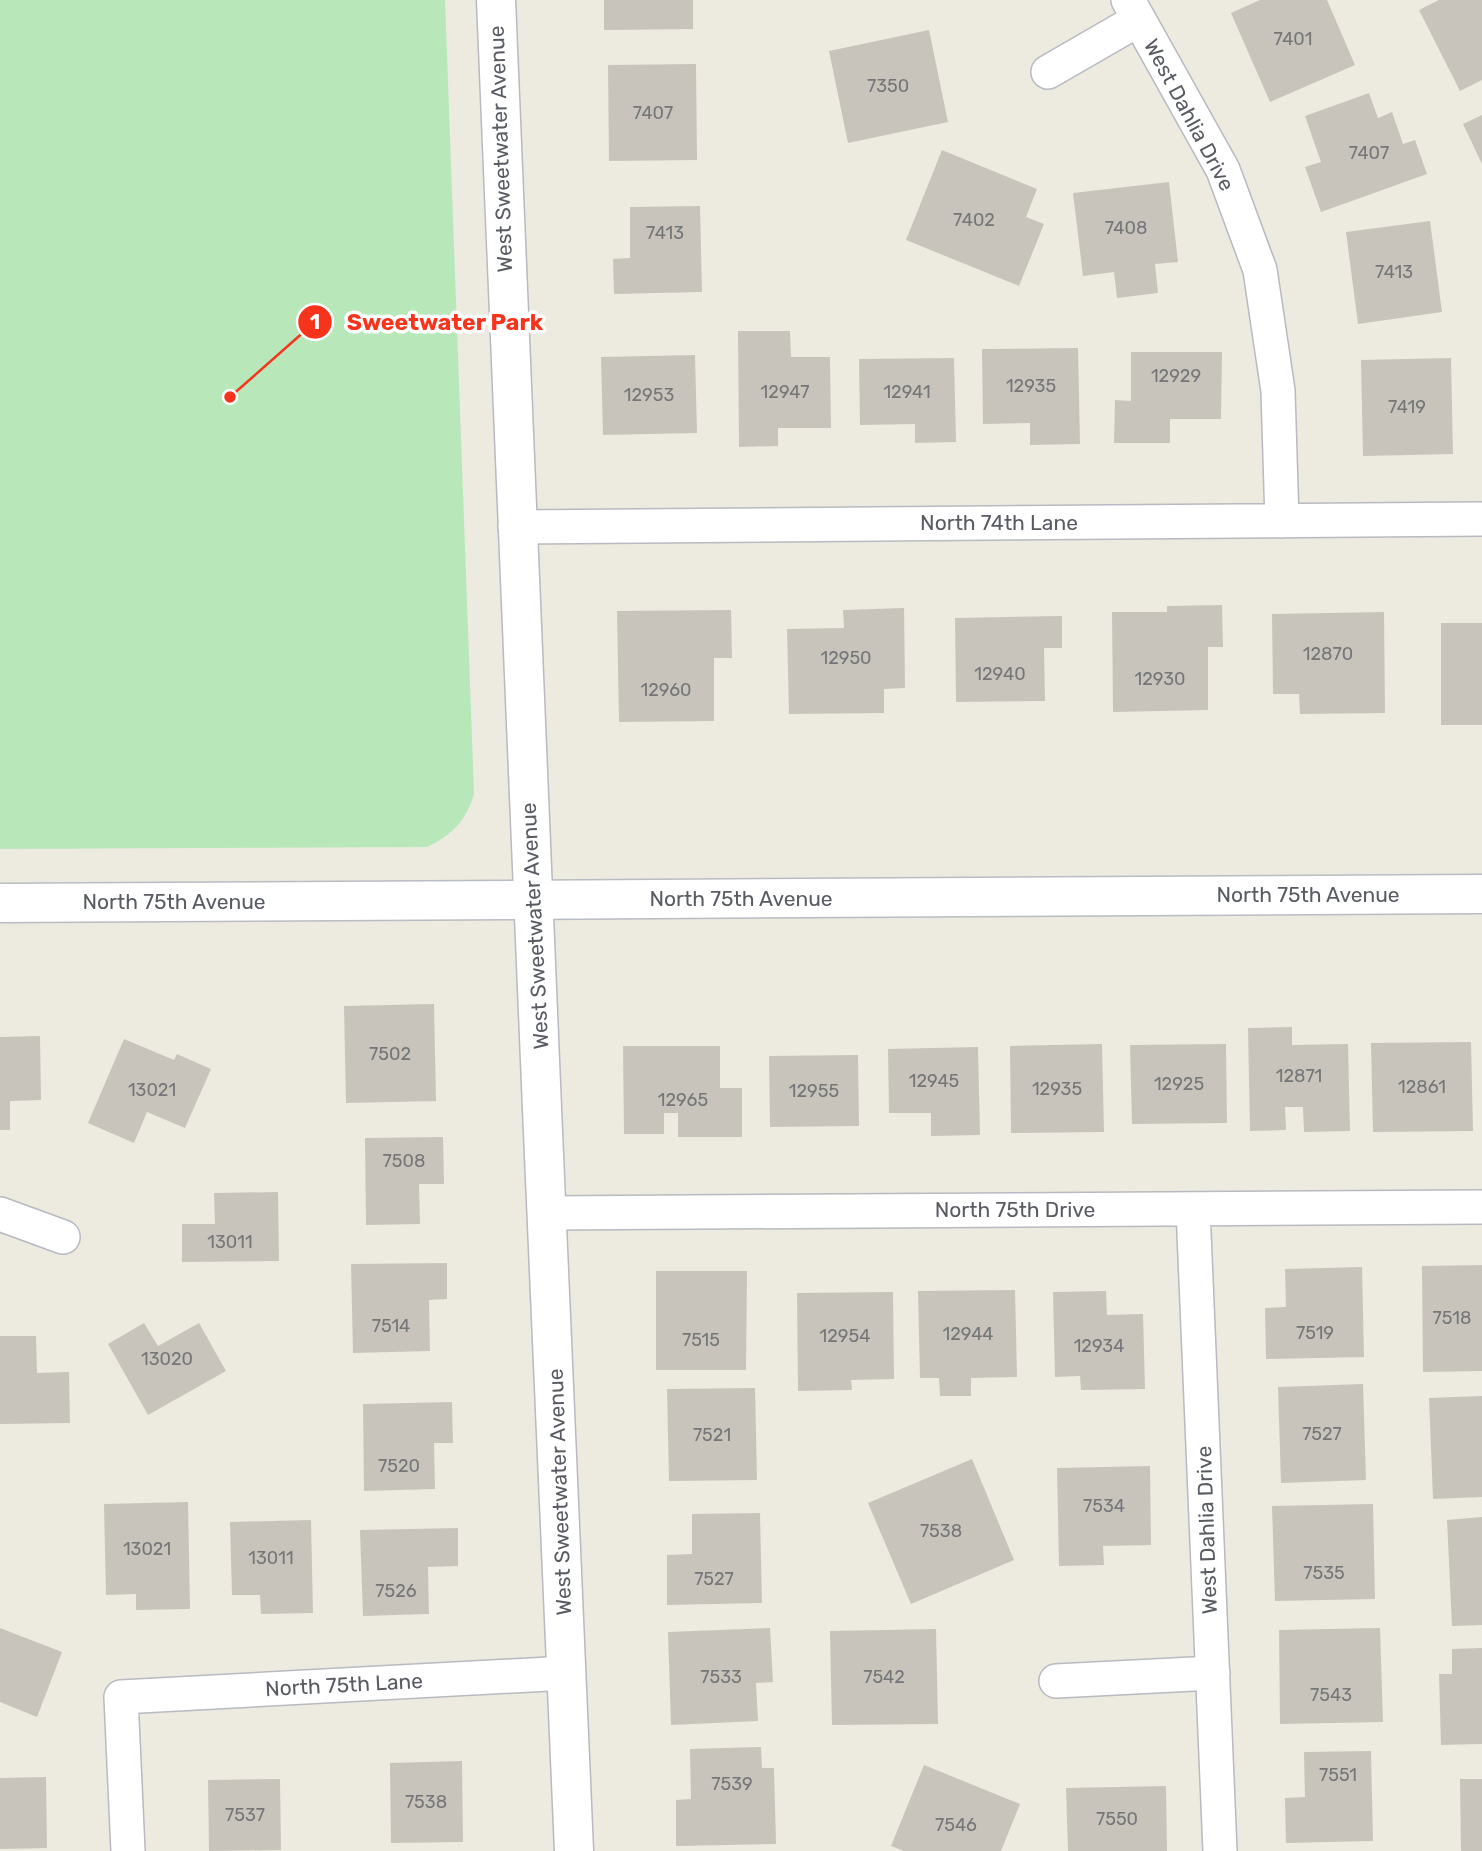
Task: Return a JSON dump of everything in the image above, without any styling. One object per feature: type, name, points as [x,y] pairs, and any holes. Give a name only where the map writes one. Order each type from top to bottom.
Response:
[{"type":"street","name":"West Sweetwater Avenue","points":[[496,0],[515,527],[575,1851]]},
{"type":"street","points":[[1048,72],[1133,10]]},
{"type":"street","name":"West Dahlia Drive","points":[[1133,10],[1223,170],[1260,270],[1278,391],[1282,521]]},
{"type":"street","name":"North 74th Lane","points":[[515,527],[1482,519]]},
{"type":"street","name":"North 75th Avenue","points":[[0,903],[1482,894]]},
{"type":"street","name":"North 75th Drive","points":[[548,1213],[1482,1207]]},
{"type":"street","name":"West Dahlia Drive","points":[[1193,1209],[1220,1851]]},
{"type":"street","points":[[0,1214],[63,1237]]},
{"type":"street","name":"North 75th Lane","points":[[128,1851],[121,1697],[567,1673]]},
{"type":"street","points":[[1056,1681],[1213,1673]]},
{"type":"green space","points":[[0,0],[445,0],[474,794],[467,812],[457,826],[427,847],[0,849]]},
{"type":"building","points":[[604,0],[693,0],[693,29],[604,30]]},
{"type":"building","points":[[1260,0],[1327,0],[1355,65],[1270,102],[1231,13]]},
{"type":"building","points":[[1439,0],[1482,0],[1482,80],[1460,91],[1419,10]]},
{"type":"building","points":[[929,30],[948,122],[848,143],[829,51]]},
{"type":"building","points":[[696,64],[697,160],[609,161],[608,65]]},
{"type":"building","points":[[1369,93],[1378,118],[1392,112],[1403,144],[1415,140],[1427,174],[1321,212],[1305,167],[1321,162],[1305,116]]},
{"type":"building","points":[[1482,115],[1482,164],[1463,124]]},
{"type":"building","points":[[942,150],[1037,189],[1026,217],[1044,224],[1019,286],[906,240]]},
{"type":"building","points":[[1169,182],[1178,262],[1155,264],[1158,293],[1117,298],[1114,272],[1083,276],[1073,193]]},
{"type":"building","points":[[700,206],[702,292],[614,294],[613,259],[630,258],[630,207]]},
{"type":"building","points":[[1430,221],[1442,312],[1358,324],[1346,232]]},
{"type":"building","points":[[738,331],[790,331],[791,357],[830,357],[831,428],[778,428],[778,446],[739,447]]},
{"type":"building","points":[[1078,348],[1080,444],[1030,445],[1030,423],[983,424],[982,349]]},
{"type":"building","points":[[1131,352],[1222,352],[1221,419],[1170,419],[1170,443],[1114,443],[1115,400],[1131,401]]},
{"type":"building","points":[[695,355],[697,433],[603,435],[601,357]]},
{"type":"building","points":[[954,358],[956,442],[915,443],[915,424],[860,425],[859,359]]},
{"type":"building","points":[[1451,358],[1453,454],[1363,456],[1361,360]]},
{"type":"building","points":[[1222,605],[1223,647],[1208,647],[1208,710],[1113,712],[1112,612],[1167,612],[1167,606]]},
{"type":"building","points":[[904,608],[905,688],[884,689],[884,713],[789,714],[787,629],[844,628],[843,610]]},
{"type":"building","points":[[731,610],[732,658],[714,658],[714,721],[619,722],[617,611]]},
{"type":"building","points":[[1384,612],[1385,713],[1300,714],[1299,694],[1273,694],[1272,614]]},
{"type":"building","points":[[1062,616],[1062,648],[1044,648],[1045,701],[956,702],[955,618]]},
{"type":"building","points":[[1441,623],[1482,623],[1482,725],[1441,725]]},
{"type":"building","points":[[434,1004],[436,1101],[346,1103],[344,1006]]},
{"type":"building","points":[[1292,1027],[1292,1045],[1348,1044],[1350,1131],[1304,1132],[1303,1107],[1285,1107],[1286,1130],[1250,1131],[1248,1028]]},
{"type":"building","points":[[40,1036],[41,1100],[10,1101],[10,1130],[0,1130],[0,1037]]},
{"type":"building","points":[[124,1039],[174,1060],[177,1054],[211,1069],[185,1128],[147,1112],[134,1143],[88,1123]]},
{"type":"building","points":[[1471,1042],[1473,1131],[1373,1132],[1371,1043]]},
{"type":"building","points":[[1102,1044],[1104,1132],[1011,1133],[1010,1046]]},
{"type":"building","points":[[1226,1044],[1227,1123],[1132,1124],[1130,1045]]},
{"type":"building","points":[[623,1046],[720,1046],[720,1088],[742,1088],[742,1137],[678,1137],[678,1113],[664,1113],[664,1134],[624,1134]]},
{"type":"building","points":[[978,1047],[980,1135],[931,1136],[931,1113],[889,1113],[888,1049]]},
{"type":"building","points":[[858,1055],[859,1126],[770,1127],[769,1056]]},
{"type":"building","points":[[443,1137],[444,1184],[419,1184],[420,1224],[366,1225],[365,1138]]},
{"type":"building","points":[[278,1192],[279,1261],[182,1262],[182,1224],[215,1224],[214,1193]]},
{"type":"building","points":[[447,1263],[447,1299],[429,1300],[430,1351],[353,1353],[351,1264]]},
{"type":"building","points":[[1482,1265],[1482,1371],[1423,1372],[1422,1266]]},
{"type":"building","points":[[1362,1267],[1364,1357],[1266,1359],[1265,1308],[1286,1307],[1285,1269]]},
{"type":"building","points":[[656,1271],[747,1271],[746,1370],[656,1370]]},
{"type":"building","points":[[1015,1290],[1017,1377],[971,1378],[971,1396],[940,1396],[939,1378],[920,1378],[918,1291]]},
{"type":"building","points":[[1106,1291],[1107,1315],[1143,1314],[1145,1389],[1081,1390],[1080,1376],[1055,1377],[1053,1292]]},
{"type":"building","points":[[893,1292],[894,1379],[851,1380],[852,1390],[798,1391],[797,1293]]},
{"type":"building","points":[[144,1323],[158,1346],[199,1323],[226,1371],[148,1415],[108,1344]]},
{"type":"building","points":[[0,1336],[36,1336],[37,1373],[69,1372],[70,1423],[0,1424]]},
{"type":"building","points":[[1363,1384],[1366,1480],[1281,1483],[1278,1387]]},
{"type":"building","points":[[755,1388],[757,1480],[669,1481],[667,1389]]},
{"type":"building","points":[[1482,1396],[1482,1497],[1433,1499],[1429,1398]]},
{"type":"building","points":[[452,1402],[453,1443],[434,1443],[435,1489],[364,1491],[363,1404]]},
{"type":"building","points":[[972,1459],[1014,1560],[911,1604],[868,1503]]},
{"type":"building","points":[[1150,1466],[1151,1545],[1103,1546],[1104,1565],[1059,1566],[1057,1468]]},
{"type":"building","points":[[188,1502],[190,1609],[136,1610],[136,1594],[106,1595],[104,1504]]},
{"type":"building","points":[[1373,1504],[1375,1599],[1275,1601],[1272,1506]]},
{"type":"building","points":[[760,1513],[762,1603],[667,1605],[667,1555],[692,1554],[692,1514]]},
{"type":"building","points":[[1482,1517],[1482,1625],[1452,1626],[1447,1520]]},
{"type":"building","points":[[311,1520],[313,1613],[261,1614],[260,1595],[232,1595],[230,1522]]},
{"type":"building","points":[[458,1528],[458,1566],[428,1567],[429,1614],[363,1616],[360,1530]]},
{"type":"building","points":[[0,1628],[62,1652],[37,1717],[0,1702]]},
{"type":"building","points":[[770,1628],[773,1682],[756,1683],[758,1721],[671,1725],[668,1632]]},
{"type":"building","points":[[1380,1628],[1383,1722],[1280,1724],[1279,1630]]},
{"type":"building","points":[[936,1629],[938,1724],[832,1725],[830,1631]]},
{"type":"building","points":[[1482,1648],[1482,1744],[1441,1745],[1439,1674],[1452,1674],[1452,1649]]},
{"type":"building","points":[[761,1747],[762,1768],[774,1768],[776,1844],[676,1846],[676,1800],[691,1799],[690,1749]]},
{"type":"building","points":[[1371,1751],[1373,1841],[1286,1843],[1285,1798],[1305,1797],[1304,1752]]},
{"type":"building","points":[[462,1761],[463,1842],[391,1843],[390,1763]]},
{"type":"building","points":[[924,1765],[1020,1804],[1001,1851],[904,1851],[891,1846]]},
{"type":"building","points":[[46,1777],[47,1848],[0,1849],[0,1778]]},
{"type":"building","points":[[280,1779],[281,1850],[209,1851],[208,1780]]},
{"type":"building","points":[[1460,1779],[1482,1779],[1482,1851],[1461,1851]]},
{"type":"building","points":[[1166,1786],[1167,1851],[1068,1851],[1066,1788]]},
{"type":"place","name":"Sweetwater Park","points":[[230,397]]}]
